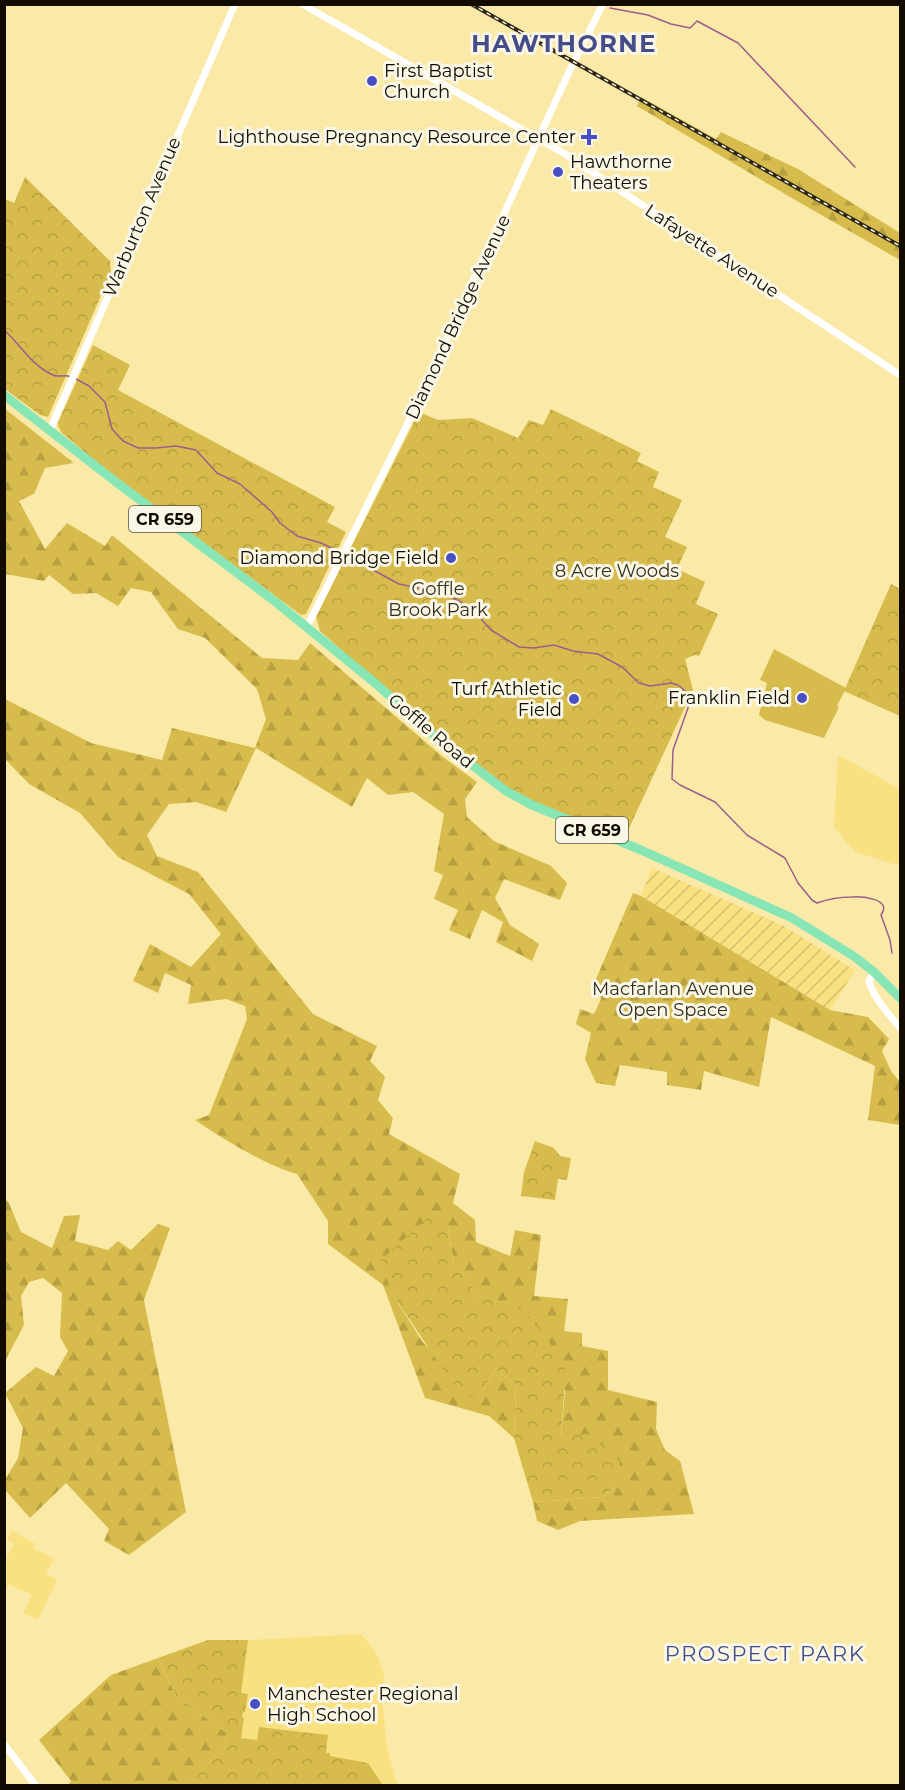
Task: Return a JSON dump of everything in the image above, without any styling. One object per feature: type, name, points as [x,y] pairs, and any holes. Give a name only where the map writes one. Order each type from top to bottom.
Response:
[{"type":"main road","name":"Goffle Road","points":[[4,395],[307,627],[445,745],[514,796],[778,912],[832,942],[874,972],[900,998]]},
{"type":"street","name":"Warburton Avenue","points":[[50,430],[235,4]]},
{"type":"street","name":"Lafayette Avenue","points":[[302,4],[539,138],[900,375]]},
{"type":"street","name":"Diamond Bridge Avenue","points":[[307,627],[421,398],[569,72],[603,4]]},
{"type":"street","points":[[874,972],[869,981],[875,996],[900,1028]]},
{"type":"street","points":[[4,1744],[36,1785]]},
{"type":"shaded area","points":[[838,755],[900,789],[900,866],[855,852],[834,827]]},
{"type":"shaded area","points":[[652,868],[782,925],[855,970],[830,1010],[641,896]]},
{"type":"shaded area","points":[[11,1531],[36,1544],[34,1549],[54,1558],[46,1574],[57,1580],[38,1620],[23,1613],[32,1595],[9,1584],[5,1593],[5,1562],[14,1543],[7,1540]]},
{"type":"shaded area","points":[[361,1634],[376,1652],[384,1675],[382,1698],[387,1747],[399,1785],[189,1785],[218,1752],[158,1658],[208,1640]]},
{"type":"green space","points":[[641,97],[716,139],[721,132],[798,169],[900,233],[900,260],[637,106]]},
{"type":"green space","points":[[25,177],[110,261],[111,273],[48,417],[40,415],[5,389],[5,199],[14,203]]},
{"type":"green space","points":[[93,345],[130,365],[118,390],[335,507],[327,522],[346,532],[306,614],[301,615],[109,472],[62,433],[58,422]]},
{"type":"green space","points":[[4,408],[74,463],[45,468],[34,494],[19,501],[45,549],[67,523],[105,546],[112,535],[262,658],[298,660],[310,643],[443,757],[477,782],[465,799],[467,817],[494,841],[551,866],[567,883],[560,900],[504,879],[495,898],[510,925],[539,944],[532,961],[496,942],[503,922],[482,910],[470,939],[449,930],[458,910],[434,899],[443,875],[434,871],[444,814],[413,792],[388,795],[367,778],[352,807],[256,748],[226,812],[196,802],[169,804],[147,835],[157,856],[198,872],[313,1014],[377,1046],[370,1061],[385,1077],[378,1100],[393,1118],[389,1134],[460,1174],[453,1203],[475,1220],[476,1242],[510,1256],[515,1230],[541,1235],[534,1296],[568,1299],[564,1331],[582,1333],[582,1346],[608,1351],[608,1390],[657,1402],[656,1429],[665,1450],[680,1461],[694,1514],[580,1521],[558,1530],[537,1521],[533,1502],[603,1497],[616,1486],[561,1438],[565,1390],[510,1303],[479,1298],[454,1264],[448,1229],[381,1261],[393,1295],[430,1350],[481,1393],[495,1369],[516,1385],[514,1438],[489,1416],[425,1398],[383,1285],[328,1244],[328,1221],[297,1174],[258,1158],[195,1120],[209,1115],[247,1019],[245,1006],[226,999],[188,1004],[191,985],[165,973],[158,993],[133,981],[150,944],[191,967],[221,934],[189,894],[118,857],[80,813],[29,784],[5,759],[5,699],[91,743],[162,760],[172,728],[255,748],[266,719],[257,689],[205,638],[178,629],[151,592],[131,588],[118,606],[96,593],[73,594],[49,575],[44,581],[5,574]]},
{"type":"green space","name":"Goffle Brook Park","points":[[551,409],[641,453],[637,461],[659,472],[653,487],[682,500],[665,537],[687,547],[677,569],[705,582],[696,604],[718,614],[699,656],[695,655],[685,659],[693,690],[624,839],[532,801],[506,787],[438,736],[320,631],[316,617],[419,412],[438,420],[472,418],[518,438],[529,420],[543,425]]},
{"type":"green space","points":[[891,584],[900,589],[900,716],[844,691]]},
{"type":"green space","name":"Franklin Field","points":[[774,649],[846,688],[824,738],[765,720],[759,715],[767,683],[760,680]]},
{"type":"green space","name":"Macfarlan Avenue Open Space","points":[[633,893],[830,1010],[868,1017],[889,1039],[882,1051],[891,1071],[900,1082],[900,1125],[868,1120],[875,1066],[771,1017],[759,1087],[704,1071],[701,1090],[667,1085],[667,1072],[620,1065],[615,1086],[596,1083],[585,1059],[591,1033],[576,1024],[580,1009],[594,1014],[601,999],[596,979]]},
{"type":"green space","points":[[535,1141],[554,1148],[560,1156],[571,1158],[567,1180],[558,1179],[555,1200],[521,1196],[524,1172]]},
{"type":"green space","points":[[5,1200],[8,1201],[21,1232],[52,1248],[64,1216],[80,1215],[75,1241],[108,1250],[118,1241],[131,1250],[158,1224],[170,1228],[144,1300],[186,1512],[129,1555],[104,1541],[109,1529],[66,1483],[30,1518],[5,1490],[5,1480],[18,1458],[23,1428],[5,1393],[36,1367],[54,1376],[68,1351],[60,1337],[62,1293],[43,1278],[29,1282],[21,1296],[24,1325],[5,1361]]},
{"type":"green space","points":[[431,1215],[448,1229],[454,1264],[479,1297],[510,1303],[530,1317],[566,1365],[561,1437],[588,1434],[620,1461],[616,1486],[603,1497],[533,1502],[514,1438],[516,1385],[495,1369],[481,1393],[462,1398],[393,1295],[380,1261]]},
{"type":"green space","points":[[208,1640],[248,1640],[241,1693],[248,1694],[242,1717],[244,1718],[241,1738],[257,1740],[259,1727],[328,1735],[326,1753],[330,1753],[330,1756],[368,1763],[383,1785],[189,1785],[223,1747],[228,1734],[176,1696],[158,1658]]},
{"type":"green space","points":[[158,1658],[176,1696],[228,1734],[223,1747],[189,1786],[68,1785],[71,1781],[39,1740],[111,1675]]},
{"type":"waterway","points":[[610,8],[648,15],[690,28],[697,21],[738,43],[855,167]]},
{"type":"waterway","points":[[4,330],[33,361],[46,371],[55,376],[71,377]]},
{"type":"waterway","points":[[76,379],[89,386],[105,402],[112,429],[123,441],[138,448],[176,446],[196,450],[217,473],[240,484],[272,512],[280,523],[297,536],[321,543],[340,552]]},
{"type":"waterway","points":[[347,556],[399,584],[443,593],[459,601],[474,611],[491,630],[519,647],[534,648],[554,645],[573,651],[598,654],[622,667],[639,683],[650,686],[671,683],[678,685],[689,694],[688,708],[673,750],[672,779],[715,802],[747,835],[785,858],[798,883],[817,903],[843,897],[869,898],[880,902],[883,905],[884,910],[881,915],[892,953]]},
{"type":"railway","points":[[471,4],[900,246]]},
{"type":"place","name":"First Baptist Church","points":[[372,81]]},
{"type":"place","name":"Lighthouse Pregnancy Resource Center","points":[[589,137]]},
{"type":"place","name":"Hawthorne Theaters","points":[[558,172]]},
{"type":"place","name":"Diamond Bridge Field","points":[[451,558]]},
{"type":"place","name":"Franklin Field","points":[[802,698]]},
{"type":"place","name":"Turf Athletic Field","points":[[574,699]]},
{"type":"place","name":"Manchester Regional High School","points":[[255,1704]]},
{"type":"district","name":"HAWTHORNE","points":[[564,43]]},
{"type":"district","name":"PROSPECT PARK","points":[[765,1653]]},
{"type":"park label","name":"8 Acre Woods","points":[[617,571]]}]
